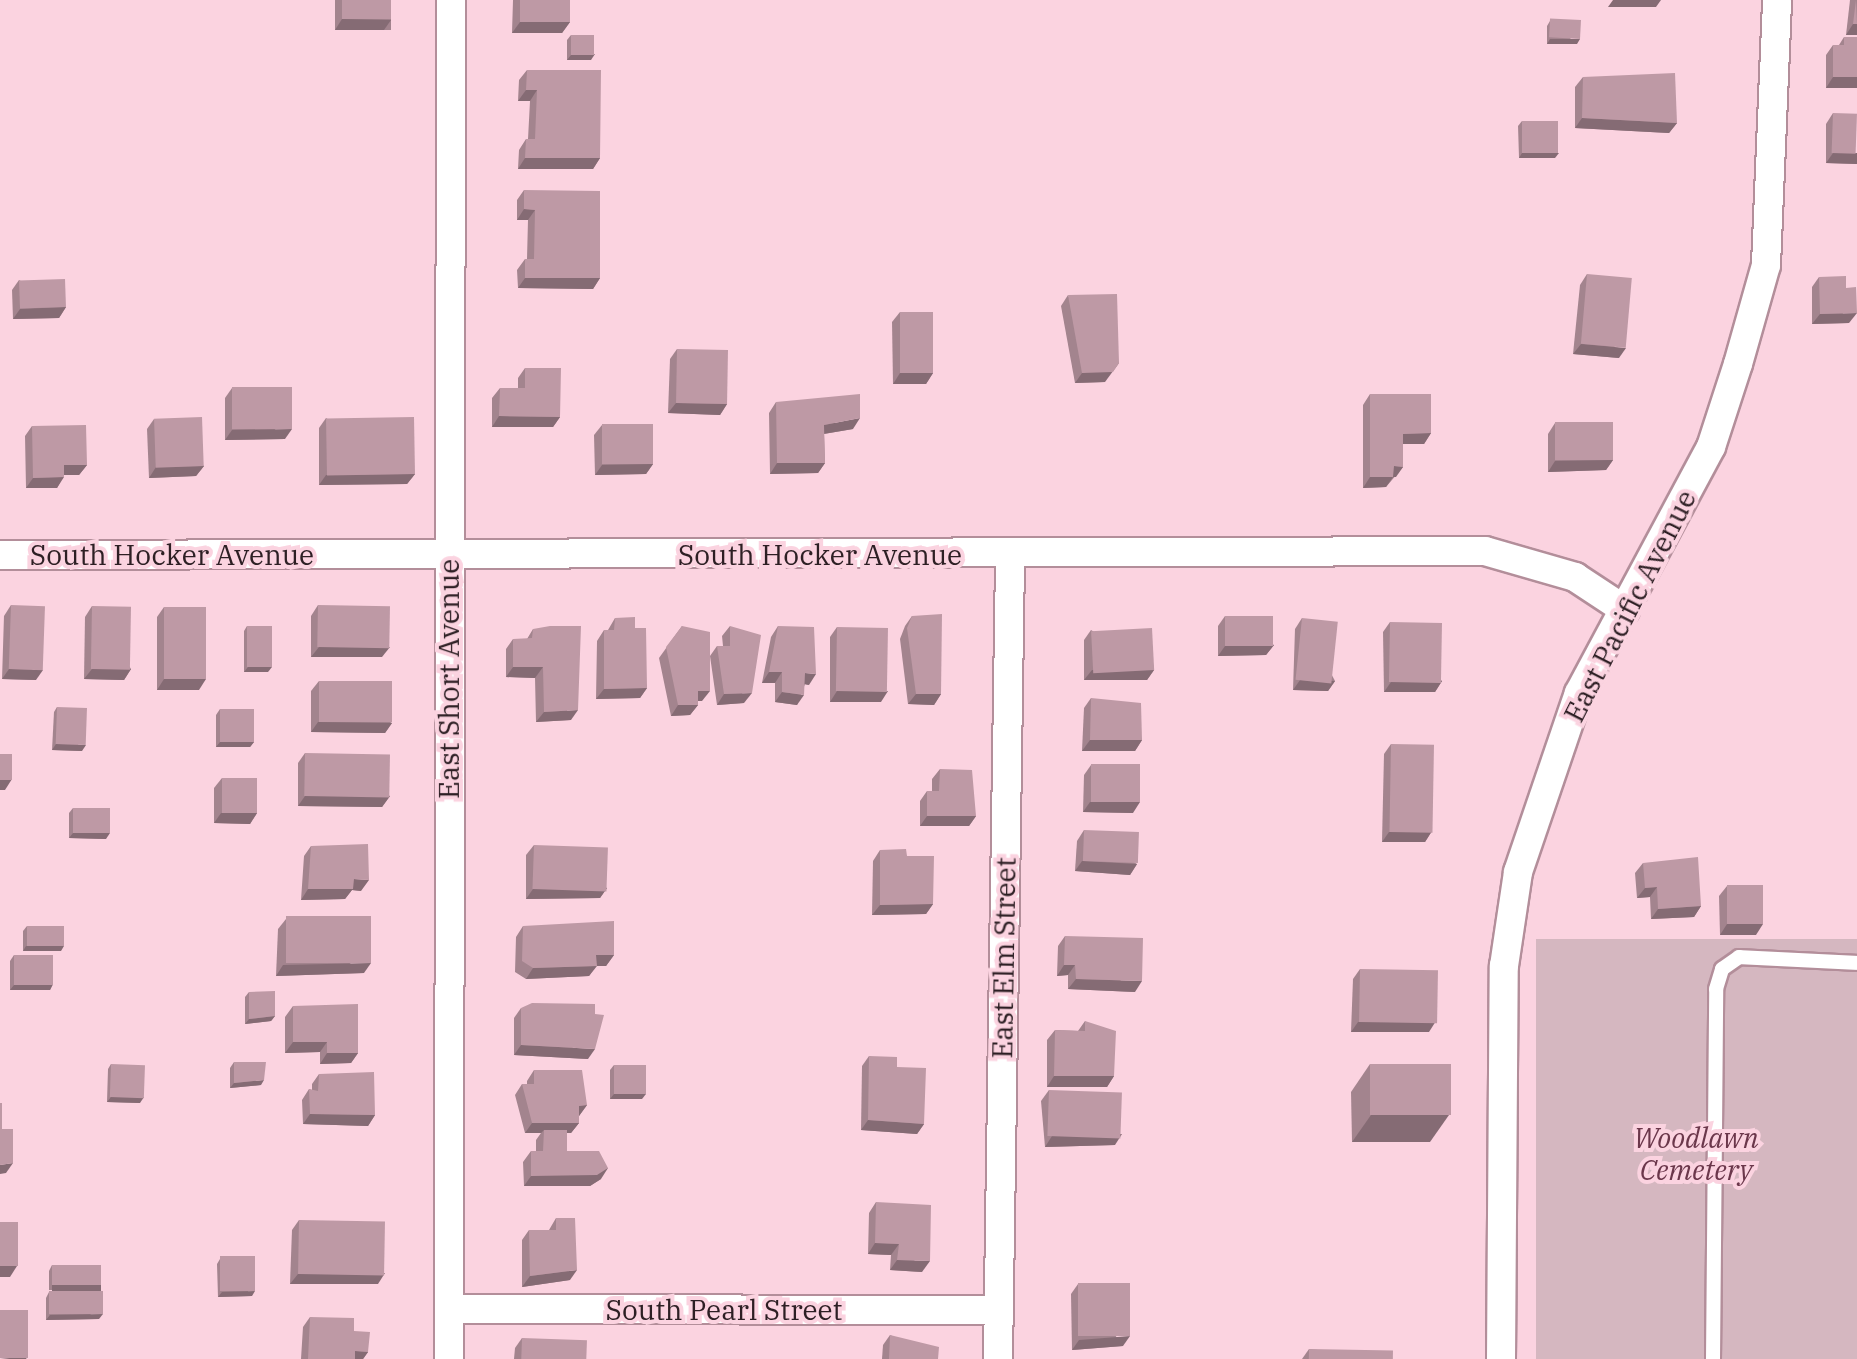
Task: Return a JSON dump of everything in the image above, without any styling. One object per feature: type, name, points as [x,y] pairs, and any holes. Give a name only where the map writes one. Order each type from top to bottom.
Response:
[{"type":"street","name":"East Short Avenue","points":[[449,1359],[451,0]]},
{"type":"street","name":"East Pacific Avenue","points":[[1501,1359],[1504,966],[1518,872],[1579,693],[1711,447],[1766,265],[1777,0]]},
{"type":"street","name":"South Hocker Avenue","points":[[0,555],[1010,556],[1485,551],[1575,577],[1625,610]]},
{"type":"street","name":"East Elm Street","points":[[998,1359],[1010,556]]},
{"type":"street","name":"South Pearl Street","points":[[450,1309],[998,1310]]},
{"type":"lane","points":[[1713,1359],[1716,989],[1722,969],[1739,957],[1789,955],[1857,963]]},
{"type":"green space","name":"Woodlawn Cemetery","points":[[1536,939],[1857,939],[1857,1359],[1536,1359]]},
{"type":"building","points":[[342,0],[391,0],[391,19],[342,19]]},
{"type":"building","points":[[520,0],[570,0],[570,22],[520,22]]},
{"type":"building","points":[[1856,0],[1857,24],[1853,24]]},
{"type":"building","points":[[1550,18],[1581,20],[1580,39],[1549,37]]},
{"type":"building","points":[[571,35],[594,35],[594,55],[571,55]]},
{"type":"building","points":[[1844,37],[1857,37],[1857,77],[1833,77],[1833,45],[1844,45]]},
{"type":"building","points":[[527,70],[601,70],[600,158],[525,158],[526,139],[535,139],[537,90],[526,90]]},
{"type":"building","points":[[1675,73],[1677,123],[1582,118],[1583,77]]},
{"type":"building","points":[[1833,113],[1857,114],[1856,154],[1832,153]]},
{"type":"building","points":[[1522,121],[1558,121],[1558,153],[1522,153]]},
{"type":"building","points":[[524,190],[600,191],[600,278],[525,278],[525,259],[534,259],[535,210],[524,209]]},
{"type":"building","points":[[1587,274],[1632,278],[1626,348],[1581,344]]},
{"type":"building","points":[[1846,276],[1846,288],[1856,287],[1857,313],[1820,314],[1819,277]]},
{"type":"building","points":[[65,279],[66,307],[20,309],[19,281]]},
{"type":"building","points":[[1117,294],[1119,363],[1113,372],[1082,373],[1068,295]]},
{"type":"building","points":[[900,312],[933,312],[933,373],[900,373]]},
{"type":"building","points":[[677,349],[728,350],[727,404],[676,403]]},
{"type":"building","points":[[525,368],[561,368],[560,417],[499,416],[500,388],[525,388]]},
{"type":"building","points":[[232,387],[292,387],[292,429],[232,429]]},
{"type":"building","points":[[860,394],[860,418],[824,425],[825,463],[777,463],[776,402]]},
{"type":"building","points":[[1370,394],[1431,394],[1431,433],[1403,434],[1403,467],[1394,466],[1393,477],[1370,477]]},
{"type":"building","points":[[202,417],[204,466],[156,468],[154,419]]},
{"type":"building","points":[[414,417],[415,474],[327,476],[326,419]]},
{"type":"building","points":[[1555,422],[1613,422],[1613,460],[1555,460]]},
{"type":"building","points":[[602,424],[653,424],[653,464],[602,464]]},
{"type":"building","points":[[86,425],[87,465],[64,465],[64,477],[33,478],[32,426]]},
{"type":"building","points":[[11,605],[45,606],[43,670],[9,669]]},
{"type":"building","points":[[318,605],[390,606],[389,648],[317,647]]},
{"type":"building","points":[[92,606],[131,607],[130,670],[91,669]]},
{"type":"building","points":[[164,607],[206,607],[206,679],[164,679]]},
{"type":"building","points":[[942,614],[941,694],[916,694],[907,628],[912,616]]},
{"type":"building","points":[[1225,616],[1273,616],[1273,646],[1225,646]]},
{"type":"building","points":[[635,617],[635,628],[646,628],[647,688],[604,689],[604,630],[614,630],[615,618]]},
{"type":"building","points":[[1302,618],[1338,622],[1331,683],[1296,680]]},
{"type":"building","points":[[1390,622],[1442,623],[1441,683],[1389,682]]},
{"type":"building","points":[[247,626],[272,626],[272,667],[247,667]]},
{"type":"building","points":[[581,626],[578,710],[544,712],[543,667],[513,667],[513,639],[532,638],[533,629]]},
{"type":"building","points":[[682,626],[710,632],[710,691],[698,691],[698,705],[678,705],[666,647]]},
{"type":"building","points":[[730,626],[761,635],[752,693],[724,694],[717,646],[730,646]]},
{"type":"building","points":[[778,626],[814,627],[816,674],[805,673],[804,695],[782,692],[782,672],[769,672]]},
{"type":"building","points":[[837,627],[888,628],[887,692],[836,691]]},
{"type":"building","points":[[1152,628],[1154,670],[1093,673],[1091,631]]},
{"type":"building","points":[[319,681],[392,681],[392,722],[319,722]]},
{"type":"building","points":[[1091,698],[1141,703],[1142,740],[1090,740]]},
{"type":"building","points":[[57,707],[87,708],[86,745],[56,744]]},
{"type":"building","points":[[220,709],[254,709],[254,742],[220,742]]},
{"type":"building","points":[[1391,744],[1434,745],[1432,833],[1389,832]]},
{"type":"building","points":[[305,753],[390,754],[389,797],[304,796]]},
{"type":"building","points":[[0,754],[12,754],[12,780],[0,780]]},
{"type":"building","points":[[1091,764],[1140,764],[1140,802],[1091,802]]},
{"type":"building","points":[[940,769],[972,770],[976,816],[927,816],[927,791],[939,791]]},
{"type":"building","points":[[222,778],[257,778],[257,813],[222,813]]},
{"type":"building","points":[[73,808],[110,808],[110,833],[73,833]]},
{"type":"building","points":[[1084,830],[1139,832],[1138,863],[1083,861]]},
{"type":"building","points":[[368,844],[369,880],[354,879],[353,889],[308,889],[311,846]]},
{"type":"building","points":[[534,845],[608,848],[606,892],[532,889]]},
{"type":"building","points":[[906,849],[907,856],[934,856],[933,904],[880,905],[880,850]]},
{"type":"building","points":[[1698,857],[1701,906],[1658,909],[1657,887],[1645,888],[1643,863]]},
{"type":"building","points":[[1727,885],[1763,885],[1763,924],[1727,924]]},
{"type":"building","points":[[286,916],[371,916],[371,963],[286,963]]},
{"type":"building","points":[[614,921],[614,955],[596,955],[597,966],[533,968],[522,961],[523,926]]},
{"type":"building","points":[[27,926],[64,926],[64,946],[27,946]]},
{"type":"building","points":[[1065,936],[1143,938],[1142,981],[1076,979],[1075,965],[1064,965]]},
{"type":"building","points":[[14,955],[53,955],[53,985],[14,985]]},
{"type":"building","points":[[1360,969],[1438,970],[1437,1023],[1359,1022]]},
{"type":"building","points":[[275,991],[275,1016],[249,1019],[249,992]]},
{"type":"building","points":[[532,1003],[595,1004],[595,1014],[604,1015],[595,1049],[521,1045],[521,1008]]},
{"type":"building","points":[[358,1004],[358,1053],[327,1053],[327,1042],[293,1042],[293,1006]]},
{"type":"building","points":[[1085,1021],[1116,1031],[1114,1076],[1054,1076],[1055,1030],[1085,1031]]},
{"type":"building","points":[[869,1056],[897,1057],[897,1067],[926,1068],[924,1124],[868,1120]]},
{"type":"building","points":[[234,1062],[266,1062],[264,1080],[234,1083]]},
{"type":"building","points":[[111,1064],[145,1065],[144,1098],[110,1097]]},
{"type":"building","points":[[1370,1064],[1451,1064],[1451,1115],[1370,1115]]},
{"type":"building","points":[[614,1065],[646,1065],[646,1094],[614,1094]]},
{"type":"building","points":[[534,1070],[582,1070],[587,1105],[579,1106],[579,1123],[532,1123],[522,1084],[534,1084]]},
{"type":"building","points":[[374,1072],[375,1115],[310,1114],[309,1089],[318,1091],[319,1074]]},
{"type":"building","points":[[1049,1090],[1122,1093],[1120,1139],[1047,1136]]},
{"type":"building","points":[[0,1103],[2,1129],[13,1129],[13,1163],[0,1165]]},
{"type":"building","points":[[544,1130],[567,1130],[567,1151],[599,1151],[608,1168],[597,1175],[531,1176],[531,1151],[543,1151]]},
{"type":"building","points":[[876,1202],[931,1205],[930,1261],[897,1260],[899,1244],[875,1243]]},
{"type":"building","points":[[556,1218],[575,1218],[577,1270],[530,1276],[529,1230],[556,1230]]},
{"type":"building","points":[[299,1220],[385,1222],[384,1275],[298,1274]]},
{"type":"building","points":[[0,1222],[18,1222],[18,1266],[0,1266]]},
{"type":"building","points":[[220,1256],[255,1256],[255,1291],[220,1291]]},
{"type":"building","points":[[52,1265],[101,1265],[101,1285],[52,1285]]},
{"type":"building","points":[[1078,1283],[1130,1283],[1130,1336],[1078,1336]]},
{"type":"building","points":[[49,1291],[103,1291],[103,1314],[49,1314]]},
{"type":"building","points":[[0,1310],[28,1310],[28,1358],[0,1358]]},
{"type":"building","points":[[310,1317],[354,1318],[354,1331],[370,1332],[368,1352],[355,1351],[355,1359],[308,1359]]},
{"type":"building","points":[[890,1335],[939,1347],[938,1359],[889,1359]]},
{"type":"building","points":[[522,1338],[587,1340],[586,1359],[521,1359]]},
{"type":"building","points":[[1309,1349],[1393,1350],[1393,1359],[1309,1359]]}]
